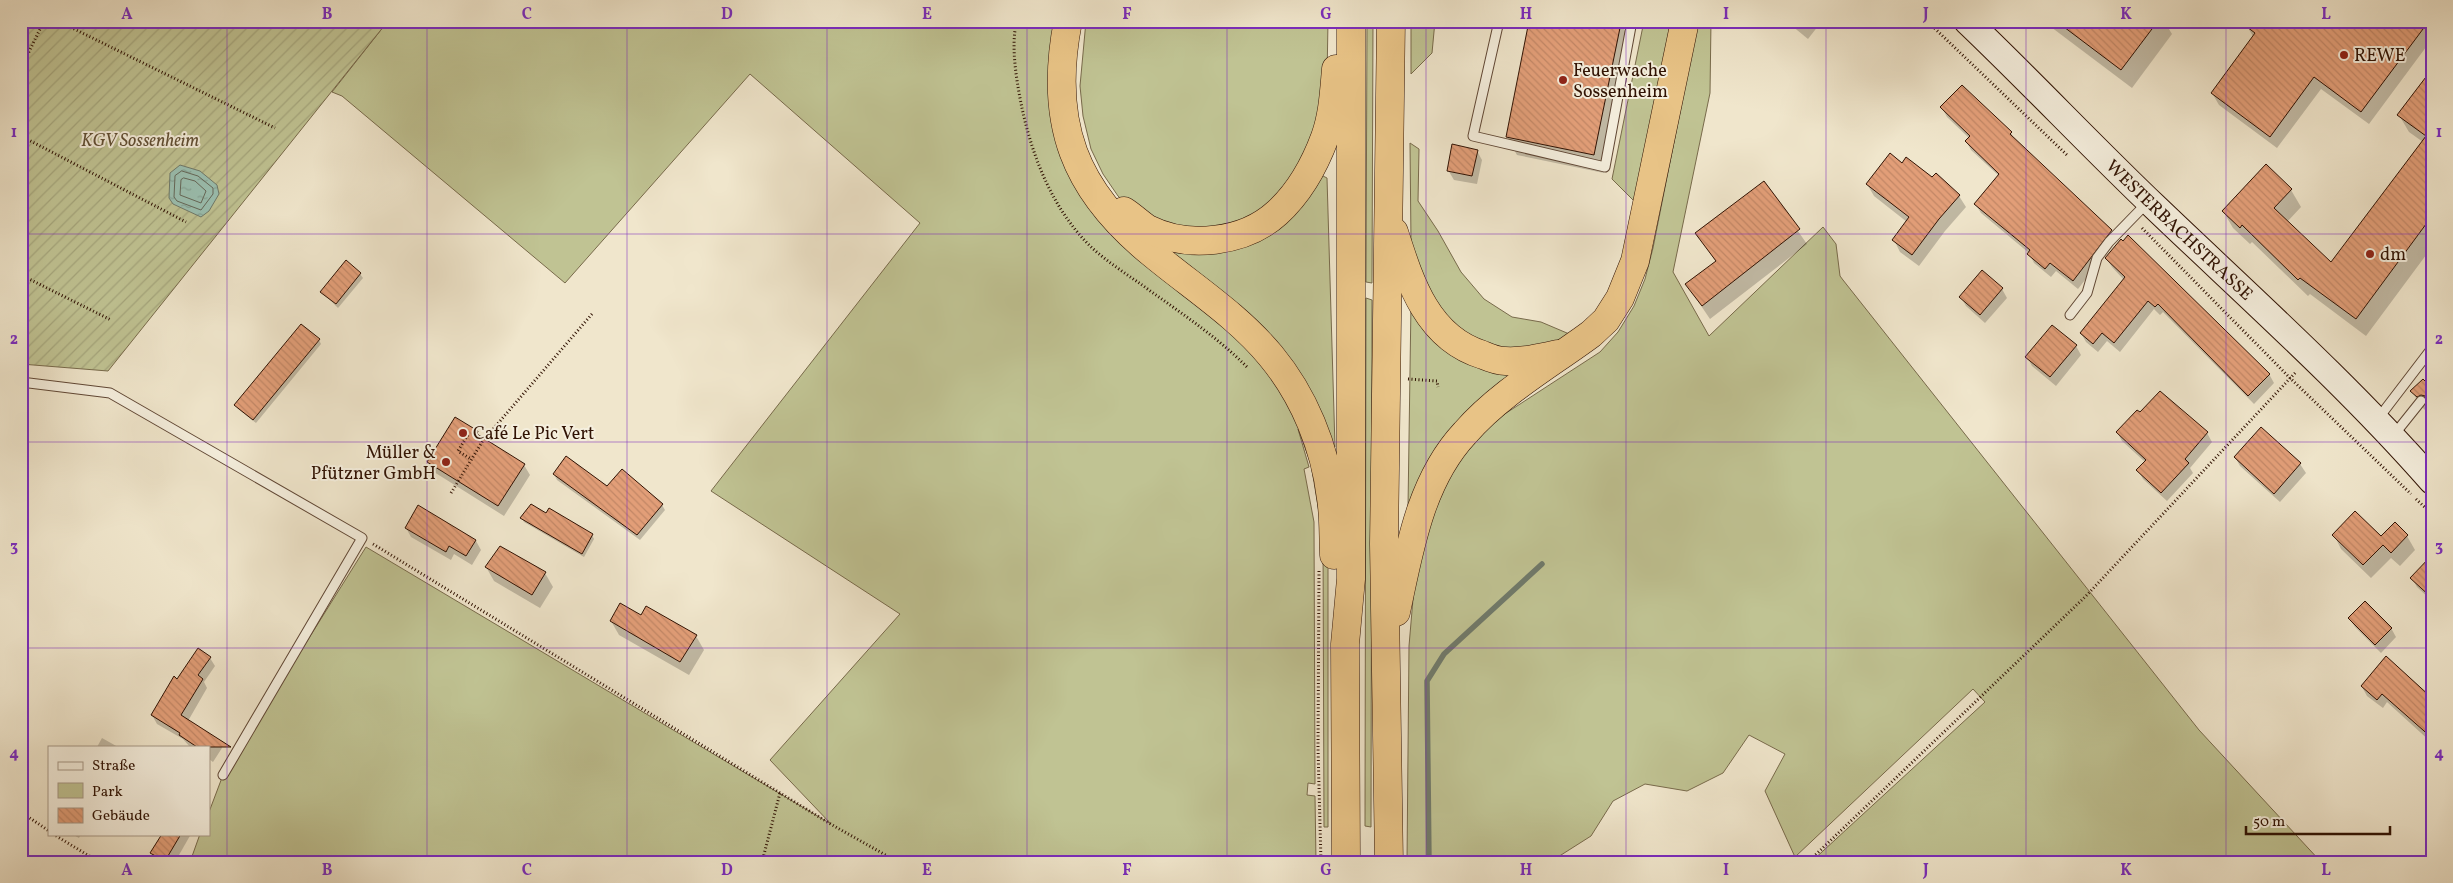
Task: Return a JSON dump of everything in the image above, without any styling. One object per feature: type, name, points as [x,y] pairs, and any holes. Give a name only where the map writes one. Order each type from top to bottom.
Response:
[{"type":"highway","points":[[1068,21],[1063,61],[1063,112],[1066,132],[1082,175],[1099,202],[1118,224],[1153,255],[1218,304],[1255,339],[1272,357],[1291,383],[1307,413],[1322,454],[1331,498],[1335,578],[1345,644]]},
{"type":"highway","points":[[1080,21],[1074,73],[1076,120],[1084,153],[1097,181],[1120,208],[1148,228],[1176,238],[1201,241],[1227,238],[1252,230],[1277,213],[1299,188],[1314,163],[1326,135],[1333,100],[1336,65],[1346,21]]},
{"type":"highway","points":[[1346,862],[1345,644],[1351,579],[1351,21]]},
{"type":"highway","points":[[1389,862],[1384,544],[1386,209],[1391,21]]},
{"type":"highway","points":[[1387,658],[1414,529],[1430,488],[1446,459],[1464,433],[1486,412],[1564,352],[1591,334],[1606,320],[1620,298],[1640,243],[1685,21]]},
{"type":"highway","points":[[1386,209],[1410,283],[1424,309],[1444,334],[1468,351],[1503,362],[1525,361],[1564,352]]},
{"type":"main road","name":"WESTERBACHSTRASSE","points":[[1967,21],[2140,210],[2310,356],[2385,428],[2432,469]]},
{"type":"main road","name":"WESTERBACHSTRASSE","points":[[2385,428],[2432,481]]},
{"type":"lane","points":[[1499,21],[1473,136],[1604,167],[1632,21]]},
{"type":"lane","points":[[2070,315],[2087,293],[2097,258],[2109,242],[2140,210]]},
{"type":"lane","points":[[2385,428],[2432,348]]},
{"type":"lane","points":[[21,382],[110,393],[362,538],[223,775]]},
{"type":"lane","points":[[2385,428],[2422,401]]},
{"type":"path","points":[[21,68],[44,21]]},
{"type":"path","points":[[58,21],[275,128]]},
{"type":"path","points":[[332,21],[340,25]]},
{"type":"path","points":[[1017,21],[1014,29],[1019,93],[1026,124],[1043,176],[1055,201],[1091,246],[1222,342],[1249,368]]},
{"type":"path","points":[[1927,21],[2073,161]]},
{"type":"path","points":[[21,136],[186,222]]},
{"type":"path","points":[[2140,210],[2290,378],[2432,514]]},
{"type":"path","points":[[21,275],[111,320]]},
{"type":"path","points":[[451,492],[482,442],[592,314]]},
{"type":"path","points":[[1808,862],[2086,596],[2310,356]]},
{"type":"path","points":[[1385,379],[1437,380],[1438,387]]},
{"type":"path","points":[[468,435],[458,451],[471,459]]},
{"type":"path","points":[[362,538],[866,845],[898,862]]},
{"type":"path","points":[[1319,564],[1318,748],[1321,862]]},
{"type":"path","points":[[762,862],[780,793]]},
{"type":"path","points":[[21,812],[48,830]]},
{"type":"path","points":[[57,836],[99,862]]},
{"type":"green space","name":"KGV Sossenheim","points":[[21,21],[388,21],[108,371],[21,364]]},
{"type":"green space","points":[[388,21],[1061,21],[1071,170],[1240,336],[1271,372],[1314,456],[1328,533],[1328,827],[1324,827],[1323,537],[1311,464],[1298,429],[1309,467],[1304,469],[1314,522],[1315,784],[1308,783],[1307,795],[1315,796],[1316,862],[190,862],[199,836],[210,836],[210,809],[223,775],[366,547],[831,824],[770,760],[900,614],[711,491],[920,223],[750,74],[565,283],[342,96],[332,92]]},
{"type":"green space","points":[[1086,21],[1328,21],[1327,79],[1306,162],[1262,211],[1227,228],[1179,230],[1133,210],[1118,196],[1103,174],[1091,149],[1083,116],[1080,86]]},
{"type":"green space","points":[[1367,21],[1373,21],[1372,283],[1366,282]]},
{"type":"green space","points":[[1411,21],[1435,21],[1432,53],[1411,74]]},
{"type":"green space","points":[[1644,21],[1672,21],[1636,203],[1612,179]]},
{"type":"green space","points":[[1698,21],[1711,21],[1710,93],[1673,272],[1709,336],[1823,227],[1836,244],[1840,276],[1843,280],[2199,730],[2321,862],[1811,862],[1985,702],[1973,689],[1795,857],[1765,791],[1785,754],[1749,735],[1723,773],[1687,791],[1645,784],[1613,801],[1591,836],[1550,862],[1407,862],[1409,646],[1417,552],[1454,466],[1474,441],[1497,419],[1600,352],[1618,332],[1634,306],[1645,279],[1653,248]]},
{"type":"green space","points":[[1410,143],[1419,149],[1418,201],[1438,231],[1461,272],[1484,299],[1512,317],[1541,322],[1574,336],[1520,352],[1468,339],[1445,318],[1427,289],[1411,242]]},
{"type":"green space","points":[[1323,176],[1327,178],[1335,447],[1162,243],[1196,250]]},
{"type":"green space","points":[[1366,298],[1372,300],[1371,827],[1365,826]]},
{"type":"green space","points":[[1411,303],[1525,371],[1414,504],[1408,507]]},
{"type":"water","points":[[180,165],[200,171],[217,185],[219,194],[209,211],[201,217],[173,204],[169,198],[170,173]]},
{"type":"building","name":"Feuerwache Sossenheim","points":[[1529,21],[1621,23],[1594,155],[1506,137]]},
{"type":"building","points":[[2056,21],[2158,21],[2121,70]]},
{"type":"building","name":"REWE","points":[[2239,21],[2429,21],[2361,112],[2314,77],[2270,137],[2211,93],[2255,33]]},
{"type":"building","points":[[2432,69],[2432,216],[2356,319],[2300,278],[2298,280],[2242,225],[2240,228],[2222,211],[2266,164],[2292,189],[2274,208],[2331,262],[2426,136],[2397,115]]},
{"type":"building","points":[[1962,85],[2012,132],[2010,134],[2112,230],[2073,281],[2050,263],[2045,269],[2027,254],[2030,250],[1974,204],[1999,174],[1965,141],[1970,136],[1940,107]]},
{"type":"building","points":[[1452,144],[1478,150],[1472,176],[1447,171]]},
{"type":"building","points":[[1890,153],[1902,163],[1906,157],[1932,177],[1936,173],[1960,195],[1912,255],[1892,240],[1909,217],[1866,184]]},
{"type":"building","points":[[1764,181],[1800,229],[1702,306],[1685,284],[1716,261],[1695,233]]},
{"type":"building","points":[[2128,235],[2270,374],[2248,396],[2158,304],[2155,307],[2148,301],[2114,343],[2102,333],[2093,344],[2080,333],[2125,277],[2105,258],[2121,239],[2123,241]]},
{"type":"building","points":[[346,260],[361,273],[336,304],[320,292]]},
{"type":"building","points":[[1982,270],[2003,288],[1980,315],[1959,297]]},
{"type":"building","points":[[301,324],[320,339],[253,420],[234,405]]},
{"type":"building","points":[[2052,325],[2077,345],[2050,377],[2025,357]]},
{"type":"building","points":[[2423,379],[2432,388],[2432,411],[2426,405],[2425,396],[2417,397],[2410,391]]},
{"type":"building","points":[[2160,391],[2208,432],[2185,459],[2189,463],[2161,493],[2136,470],[2146,460],[2116,432],[2137,410],[2140,412]]},
{"type":"building","points":[[455,417],[478,431],[477,434],[525,464],[498,506],[427,462]]},
{"type":"building","points":[[2261,427],[2301,463],[2274,494],[2234,457]]},
{"type":"building","points":[[566,456],[607,486],[622,469],[663,504],[637,535],[553,474]]},
{"type":"building","points":[[531,504],[546,513],[549,508],[593,534],[582,554],[520,518]]},
{"type":"building","points":[[418,505],[476,540],[466,556],[449,546],[446,552],[405,528]]},
{"type":"building","points":[[2355,511],[2381,536],[2395,522],[2408,535],[2391,553],[2383,545],[2363,565],[2332,535]]},
{"type":"building","points":[[500,546],[546,572],[532,595],[485,567]]},
{"type":"building","points":[[2432,555],[2432,598],[2410,578]]},
{"type":"building","points":[[2365,601],[2392,628],[2375,645],[2348,618]]},
{"type":"building","points":[[620,603],[641,615],[646,606],[697,635],[680,662],[610,621]]},
{"type":"building","points":[[198,648],[211,657],[198,675],[203,679],[181,715],[231,747],[196,746],[179,735],[180,733],[151,715],[174,676],[177,679]]},
{"type":"building","points":[[2386,656],[2432,698],[2432,738],[2382,694],[2377,700],[2361,686]]},
{"type":"building","points":[[161,836],[180,836],[165,861],[150,853]]},
{"type":"waterway","points":[[1429,862],[1427,681],[1444,654],[1542,564]]},
{"type":"place","name":"REWE","points":[[2344,55]]},
{"type":"place","name":"Feuerwache Sossenheim","points":[[1563,80]]},
{"type":"place","name":"dm","points":[[2370,254]]},
{"type":"place","name":"Café Le Pic Vert","points":[[463,433]]},
{"type":"place","name":"Müller & Pfützner GmbH","points":[[446,462]]}]
